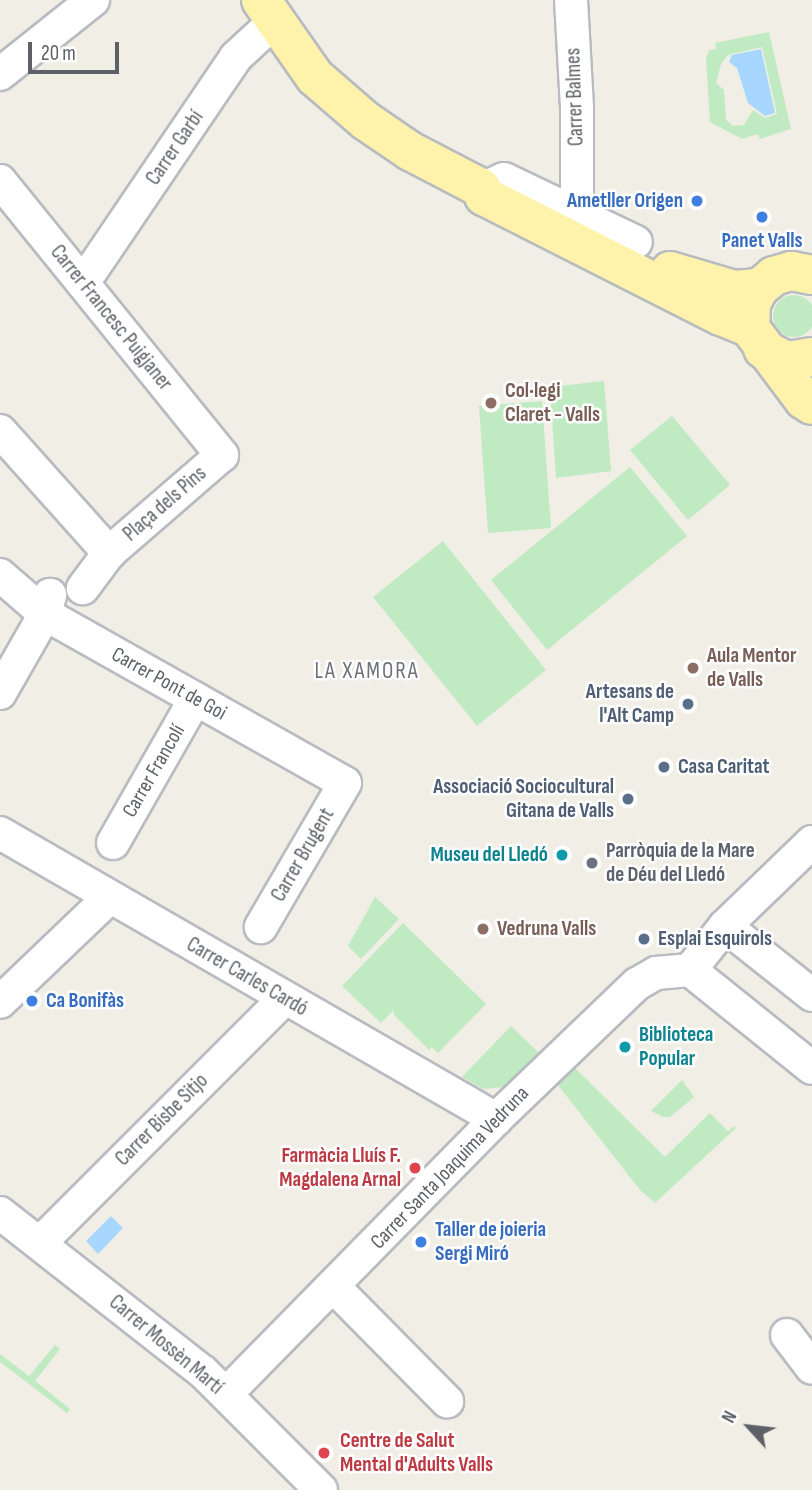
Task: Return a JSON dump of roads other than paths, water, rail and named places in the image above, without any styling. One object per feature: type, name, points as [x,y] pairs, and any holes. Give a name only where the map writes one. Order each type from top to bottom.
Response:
[{"type":"main road","points":[[268,10],[315,77],[366,121],[410,151],[641,252],[664,270],[734,290],[760,288]]},
{"type":"main road","points":[[486,186],[484,196],[721,316],[787,361],[812,357]]},
{"type":"main road","points":[[812,275],[791,271],[774,276],[760,288],[751,304],[757,339],[804,400],[812,405]]},
{"type":"street","points":[[0,74],[93,0]]},
{"type":"street","name":"Carrer Balmes","points":[[565,198],[577,107],[571,0]]},
{"type":"street","name":"Carrer Garbí","points":[[83,283],[268,10]]},
{"type":"street","points":[[486,186],[505,179],[565,198],[573,198],[629,226],[641,252]]},
{"type":"street","name":"Carrer Francesc Puigjaner","points":[[0,180],[222,455]]},
{"type":"street","points":[[0,431],[109,553],[83,588]]},
{"type":"street","name":"Plaça dels Pins","points":[[109,553],[222,455]]},
{"type":"street","name":"Carrer Pont de Goi","points":[[0,575],[195,699],[345,783]]},
{"type":"street","points":[[0,693],[49,605]]},
{"type":"street","name":"Carrer Francolí","points":[[113,843],[195,699]]},
{"type":"street","name":"Carrer Brugent","points":[[261,928],[345,783]]},
{"type":"street","name":"Carrer Carles Cardó","points":[[0,833],[496,1119]]},
{"type":"street","points":[[812,842],[725,926],[690,970],[812,1068]]},
{"type":"street","points":[[0,1002],[109,898]]},
{"type":"street","points":[[725,926],[812,995]]},
{"type":"street","name":"Carrer Santa Joaquima Vedruna","points":[[226,1394],[334,1287],[496,1119],[646,976],[690,970]]},
{"type":"street","name":"Carrer Bisbe Sitjo","points":[[40,1243],[285,999]]},
{"type":"street","name":"Carrer Mossèn Martí","points":[[0,1213],[203,1372],[321,1490]]},
{"type":"street","points":[[334,1287],[447,1401]]},
{"type":"street","points":[[787,1335],[812,1368]]},
{"type":"water","points":[[761,49],[775,113],[765,116],[748,103],[737,68],[729,62],[732,55]]},
{"type":"water","points":[[111,1216],[123,1228],[98,1254],[86,1241]]},
{"type":"place","name":"Ametller Origen","points":[[697,201]]},
{"type":"place","name":"Panet Valls","points":[[762,217]]},
{"type":"place","name":"Col·legi Claret - Valls","points":[[491,403]]},
{"type":"place","name":"Aula Mentor de Valls","points":[[693,668]]},
{"type":"place","name":"Artesans de l'Alt Camp","points":[[688,704]]},
{"type":"place","name":"Casa Caritat","points":[[664,767]]},
{"type":"place","name":"Associació Sociocultural Gitana de Valls","points":[[628,799]]},
{"type":"place","name":"Museu del Lledó","points":[[562,855]]},
{"type":"place","name":"Parròquia de la Mare de Déu del Lledó","points":[[592,863]]},
{"type":"place","name":"Vedruna Valls","points":[[483,929]]},
{"type":"place","name":"Esplai Esquirols","points":[[644,939]]},
{"type":"place","name":"Ca Bonifàs","points":[[32,1001]]},
{"type":"place","name":"Biblioteca Popular","points":[[625,1047]]},
{"type":"place","name":"Farmàcia Lluís F. Magdalena Arnal","points":[[415,1168]]},
{"type":"place","name":"Taller de joieria Sergi Miró","points":[[421,1242]]},
{"type":"place","name":"Centre de Salut Mental d'Adults Valls","points":[[324,1453]]},
{"type":"district","name":"LA XAMORA","points":[[367,671]]}]
